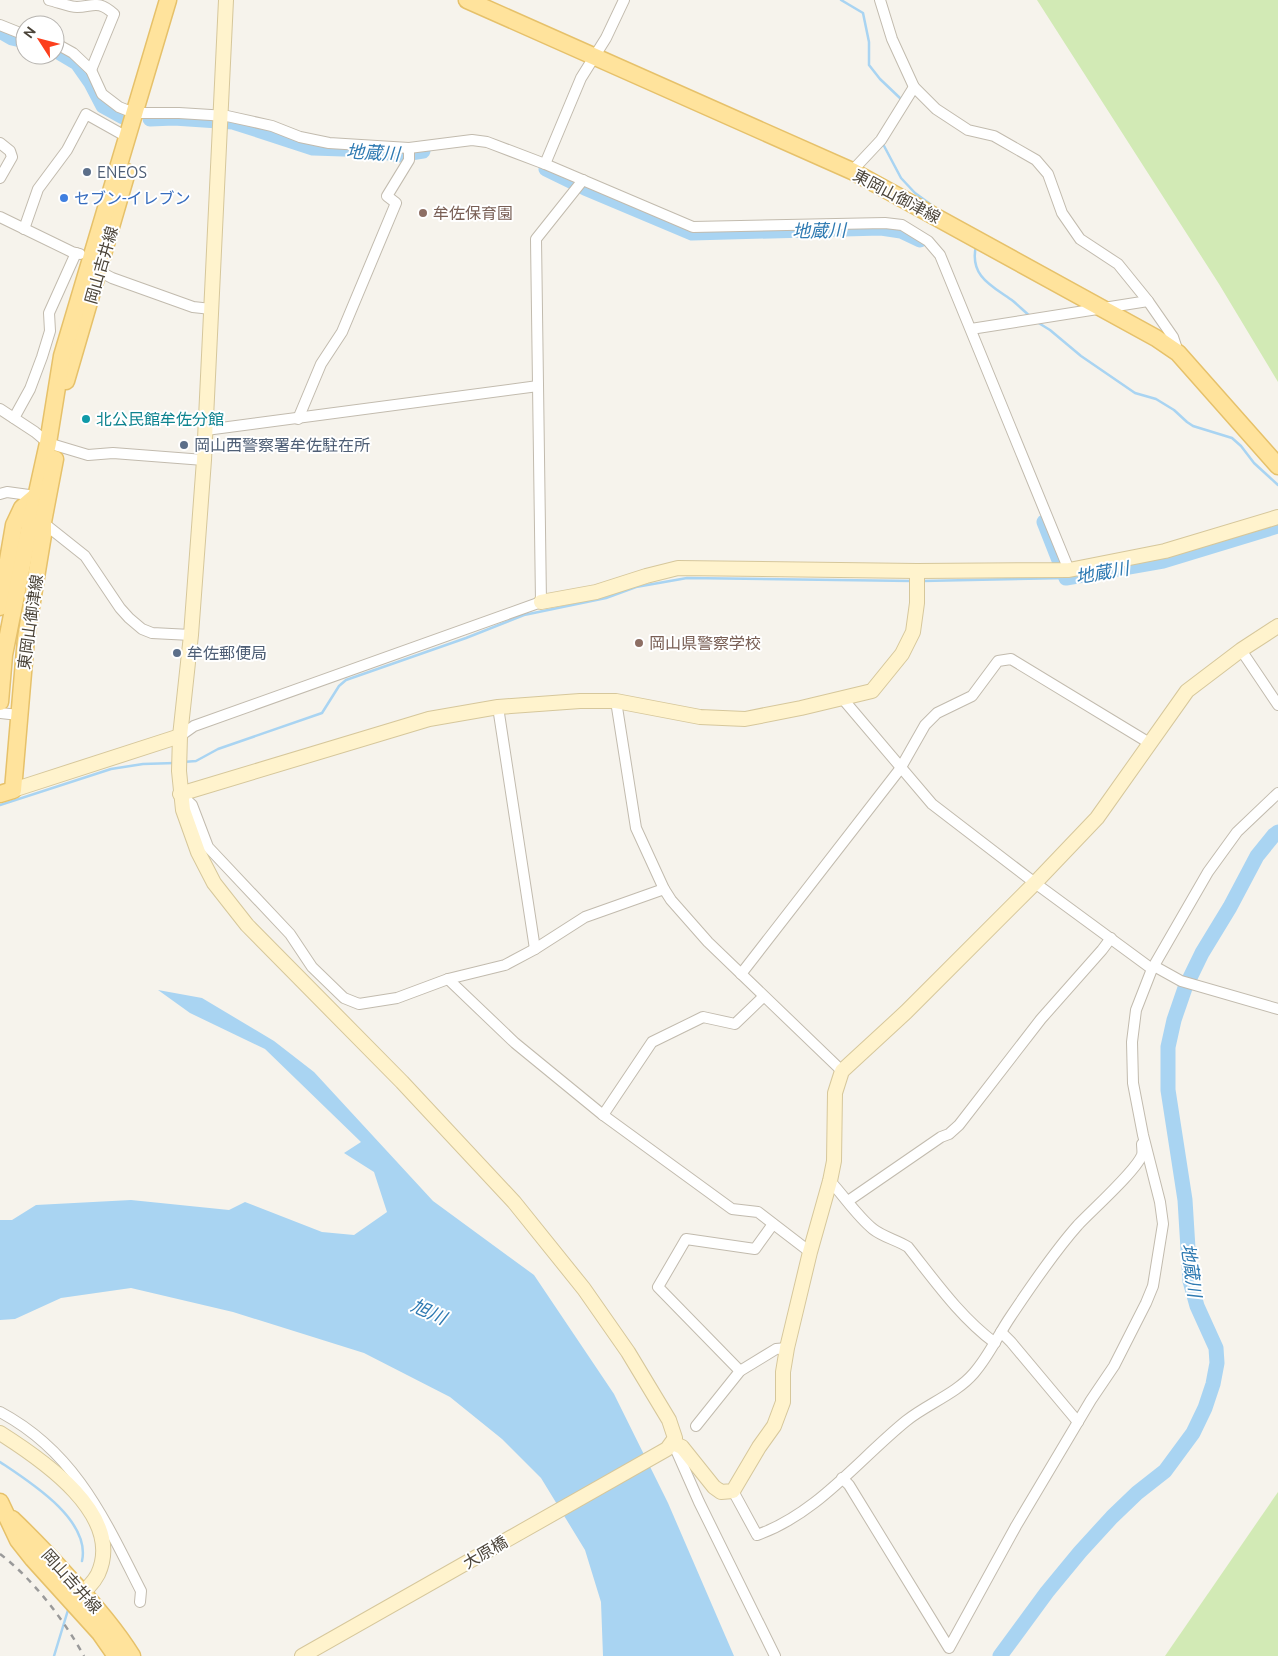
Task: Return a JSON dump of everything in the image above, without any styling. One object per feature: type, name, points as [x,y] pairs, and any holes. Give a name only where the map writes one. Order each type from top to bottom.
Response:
[{"type":"main road","name":"岡山吉井線","points":[[91,262],[127,138],[139,113],[168,0]]},
{"type":"main road","name":"岡山吉井線","points":[[0,702],[4,656],[37,521],[36,496],[48,444],[62,356],[139,113],[179,0]]},
{"type":"main road","name":"東岡山御津線","points":[[467,0],[852,171],[1156,338],[1178,353],[1278,466]]},
{"type":"main road","name":"東岡山御津線","points":[[7,792],[19,715],[26,638],[43,535],[37,521],[55,459],[48,444]]},
{"type":"main road","name":"東岡山御津線","points":[[0,607],[14,525],[22,508],[36,496]]},
{"type":"main road","name":"岡山吉井線","points":[[2,1507],[37,1542],[78,1597],[116,1656]]},
{"type":"main road","name":"岡山吉井線","points":[[78,1597],[122,1640],[132,1656]]},
{"type":"street","points":[[50,0],[75,7],[94,3],[108,4],[114,14],[91,70]]},
{"type":"street","points":[[226,0],[206,430],[191,635],[180,741],[180,794],[183,810],[198,852],[214,883],[247,925],[395,1075],[514,1202],[584,1289],[628,1352],[669,1420],[675,1438],[670,1446]]},
{"type":"street","points":[[545,164],[581,78],[606,38],[624,0]]},
{"type":"street","points":[[880,0],[892,39],[914,86],[936,109],[968,130],[994,136],[1036,160],[1048,174],[1062,213],[1080,239],[1118,264],[1174,337],[1178,353]]},
{"type":"street","points":[[0,25],[15,31]]},
{"type":"street","points":[[65,49],[73,53],[91,70],[102,94],[119,107],[139,113],[179,113],[220,122],[272,126],[300,137],[329,144],[409,148],[472,140],[487,142],[545,164],[693,227],[902,225],[928,241],[940,255],[1069,570]]},
{"type":"street","points":[[852,171],[881,140],[914,86]]},
{"type":"street","points":[[24,229],[38,189],[67,150],[86,114],[127,138]]},
{"type":"street","points":[[0,142],[10,151],[12,157],[0,178]]},
{"type":"street","points":[[298,419],[321,364],[342,332],[396,203],[387,196],[409,160],[409,148]]},
{"type":"street","points":[[541,602],[536,239],[583,180]]},
{"type":"street","points":[[0,217],[91,262],[193,307],[211,309]]},
{"type":"street","points":[[14,418],[30,389],[42,357],[50,331],[49,313],[91,262]]},
{"type":"street","points":[[971,329],[1148,301]]},
{"type":"street","points":[[206,430],[538,386]]},
{"type":"street","points":[[0,409],[35,432],[48,444],[88,456],[113,453],[204,460]]},
{"type":"street","points":[[0,494],[7,492],[36,496]]},
{"type":"street","points":[[7,792],[180,741],[194,726],[541,602],[596,592],[678,568],[917,571],[1069,570],[1166,551],[1278,517]]},
{"type":"street","points":[[37,521],[86,556],[120,608],[142,629],[152,633],[191,635]]},
{"type":"street","points":[[180,794],[429,719],[498,707],[580,700],[616,701],[700,717],[745,719],[872,691],[902,654],[913,632],[917,603],[917,571]]},
{"type":"street","points":[[734,1491],[759,1447],[774,1426],[783,1402],[783,1372],[787,1348],[834,1161],[835,1093],[842,1071],[906,1012],[1097,818],[1187,691],[1241,650],[1278,626]]},
{"type":"street","points":[[1241,650],[1278,705]]},
{"type":"street","points":[[741,974],[900,769],[925,725],[937,713],[972,696],[998,661],[1011,659],[1151,744]]},
{"type":"street","points":[[842,698],[900,769],[932,804],[1035,883],[1111,938],[1153,967],[1182,981],[1278,1009]]},
{"type":"street","points":[[616,701],[636,828],[664,889],[671,900],[708,942],[842,1071]]},
{"type":"street","points":[[498,707],[535,950]]},
{"type":"street","points":[[0,713],[19,715]]},
{"type":"street","points":[[842,1478],[849,1485],[949,1648],[1016,1526],[1114,1366],[1153,1286],[1163,1224],[1160,1202],[1142,1136],[1134,1083],[1132,1042],[1136,1010],[1153,967],[1208,872],[1237,832],[1278,793]]},
{"type":"street","points":[[180,794],[192,805],[208,847],[290,934],[312,967],[344,998],[359,1004],[397,998],[448,979],[505,965],[535,950],[585,917],[664,889]]},
{"type":"street","points":[[848,1201],[941,1137],[949,1134],[958,1125],[1041,1018],[1111,938]]},
{"type":"street","points":[[448,979],[515,1043],[603,1115],[732,1210],[758,1212],[810,1252]]},
{"type":"street","points":[[603,1115],[652,1042],[703,1017],[735,1024],[764,997]]},
{"type":"street","points":[[734,1491],[757,1535],[772,1530],[806,1509],[906,1421],[963,1383],[974,1373],[995,1343],[1010,1316],[1070,1235],[1142,1156],[1142,1136]]},
{"type":"street","points":[[830,1181],[872,1228],[882,1235],[897,1240],[908,1247],[958,1310],[995,1343]]},
{"type":"street","points":[[740,1371],[658,1287],[686,1239],[755,1249],[773,1224]]},
{"type":"street","points":[[1001,1332],[1078,1422]]},
{"type":"street","points":[[696,1426],[740,1371],[776,1348],[787,1348]]},
{"type":"street","points":[[0,1412],[31,1431],[44,1442],[60,1457],[84,1486],[107,1522],[140,1591],[140,1602]]},
{"type":"street","points":[[0,1433],[45,1463],[79,1497],[97,1523],[102,1539],[103,1552],[98,1573],[92,1583],[78,1597]]},
{"type":"street","points":[[670,1446],[682,1447],[714,1487],[721,1492],[734,1491]]},
{"type":"street","points":[[670,1446],[775,1656]]},
{"type":"street","name":"大原橋","points":[[302,1656],[670,1446]]},
{"type":"green space","points":[[1037,0],[1278,0],[1278,382],[1219,284]]},
{"type":"green space","points":[[1278,1492],[1278,1656],[1165,1656]]},
{"type":"water","name":"旭川","points":[[158,990],[202,998],[274,1041],[314,1072],[433,1201],[534,1275],[614,1394],[668,1503],[734,1656],[603,1656],[601,1602],[585,1550],[541,1478],[502,1439],[450,1397],[364,1353],[233,1312],[131,1288],[61,1298],[15,1319],[0,1320],[0,1220],[12,1220],[36,1205],[131,1200],[229,1210],[245,1202],[322,1232],[354,1235],[387,1212],[374,1172],[344,1153],[361,1142],[265,1049],[190,1013]]},
{"type":"waterway","points":[[841,0],[863,13],[869,42],[869,65],[880,79],[901,99]]},
{"type":"waterway","name":"地蔵川","points":[[0,31],[15,39]]},
{"type":"waterway","name":"地蔵川","points":[[65,56],[77,63],[91,83],[103,106],[123,117]]},
{"type":"waterway","name":"地蔵川","points":[[150,119],[174,118],[233,122],[313,148],[373,150],[398,155],[423,151]]},
{"type":"waterway","points":[[883,144],[901,178],[915,193],[937,209]]},
{"type":"waterway","name":"地蔵川","points":[[546,169],[585,188],[692,233],[881,228],[901,231],[920,240]]},
{"type":"waterway","points":[[976,246],[975,256],[979,273],[990,285],[1013,301],[1031,317]]},
{"type":"waterway","points":[[1037,322],[1050,330],[1081,356],[1135,393],[1156,399],[1174,410],[1193,426],[1232,438],[1254,463],[1278,485]]},
{"type":"waterway","name":"地蔵川","points":[[1044,522],[1066,578],[1163,561],[1278,526]]},
{"type":"waterway","points":[[183,762],[196,761],[218,749],[322,713],[339,686],[346,680],[466,638],[524,615],[606,598],[636,587],[687,578],[912,581]]},
{"type":"waterway","points":[[923,581],[1066,578]]},
{"type":"waterway","points":[[0,805],[111,769],[143,764],[175,763]]},
{"type":"waterway","name":"地蔵川","points":[[1000,1656],[1047,1592],[1080,1552],[1137,1493],[1165,1471],[1193,1433],[1205,1408],[1213,1384],[1217,1363],[1216,1348],[1197,1306],[1190,1281],[1185,1200],[1168,1090],[1168,1047],[1174,1020],[1185,988],[1202,953],[1230,907],[1257,856],[1278,832]]},
{"type":"waterway","points":[[0,1462],[42,1491],[68,1517],[77,1531],[82,1546],[82,1561]]},
{"type":"waterway","points":[[54,1656],[68,1610]]},
{"type":"railway","points":[[0,1554],[24,1575],[47,1601],[67,1628],[84,1656]]},
{"type":"place","name":"ENEOS","points":[[87,172]]},
{"type":"place","name":"セブン-イレブン","points":[[64,198]]},
{"type":"place","name":"牟佐保育園","points":[[423,213]]},
{"type":"place","name":"北公民館牟佐分館","points":[[86,419]]},
{"type":"place","name":"岡山西警察署牟佐駐在所","points":[[184,445]]},
{"type":"place","name":"岡山県警察学校","points":[[639,643]]},
{"type":"place","name":"牟佐郵便局","points":[[177,653]]}]
